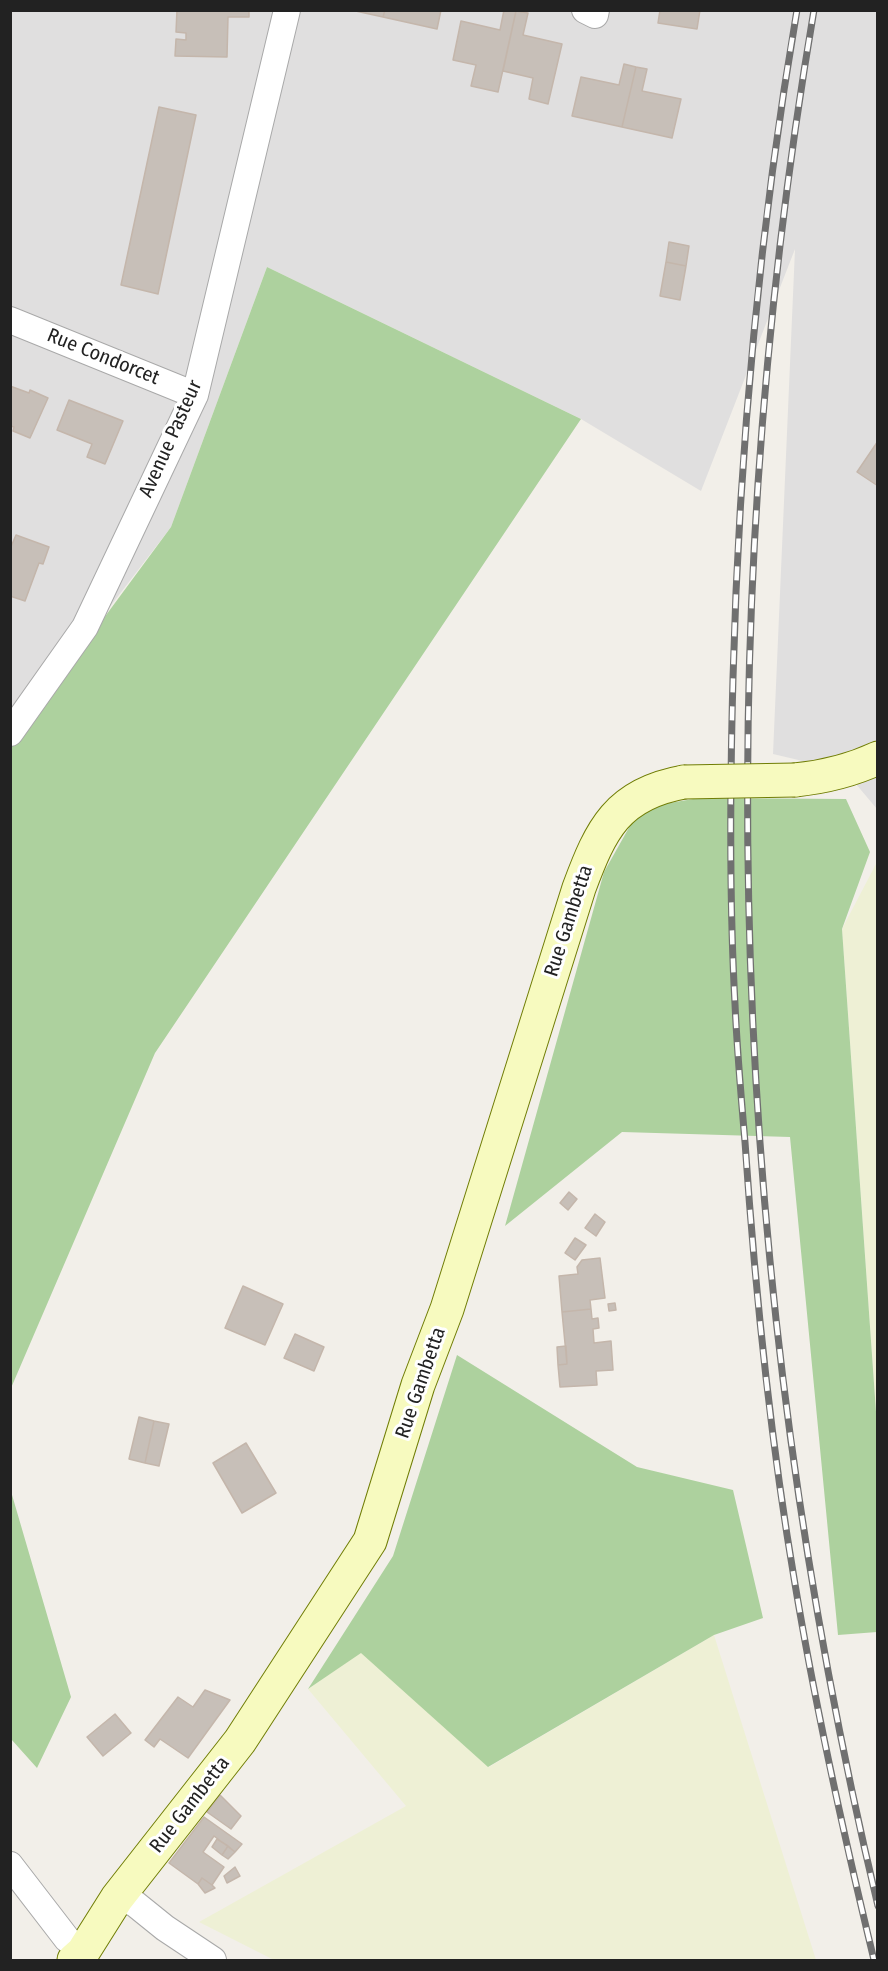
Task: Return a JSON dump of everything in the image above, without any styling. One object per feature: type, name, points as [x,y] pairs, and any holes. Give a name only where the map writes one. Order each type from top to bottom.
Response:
[{"type":"street","name":"Avenue Pasteur","points":[[10,733],[85,627],[195,395],[287,10]]},
{"type":"street","points":[[585,10],[595,15],[596,10]]},
{"type":"street","name":"Rue Condorcet","points":[[10,320],[195,395]]},
{"type":"street","name":"Rue Gambetta","points":[[78,1956],[117,1898],[240,1741],[370,1541],[418,1384],[447,1310],[579,888],[591,854],[610,822],[625,806],[642,794],[661,786],[684,782],[795,780],[830,776],[854,770],[878,758]]},
{"type":"street","points":[[10,1865],[78,1956]]},
{"type":"street","points":[[117,1898],[134,1903],[165,1928],[213,1960]]},
{"type":"shaded area","points":[[11,11],[877,11],[877,809],[845,771],[773,754],[795,249],[701,491],[581,419],[267,267],[171,527],[11,736]]},
{"type":"green space","points":[[267,267],[581,419],[155,1053],[11,1388],[11,744],[171,527]]},
{"type":"green space","points":[[699,798],[846,799],[870,852],[842,929],[877,1426],[877,1632],[838,1635],[790,1137],[622,1132],[505,1226],[604,872],[640,808]]},
{"type":"green space","points":[[877,862],[877,1426],[842,929]]},
{"type":"green space","points":[[457,1355],[637,1467],[733,1490],[763,1618],[714,1635],[488,1767],[361,1653],[308,1689],[393,1556]]},
{"type":"green space","points":[[10,1488],[71,1697],[37,1768],[11,1739]]},
{"type":"green space","points":[[714,1635],[816,1960],[274,1960],[199,1922],[406,1806],[308,1689],[361,1652],[489,1767]]},
{"type":"building","points":[[177,10],[249,10],[249,17],[228,17],[227,57],[175,56],[176,39],[186,40],[186,33],[176,32]]},
{"type":"building","points":[[351,10],[385,10],[383,17]]},
{"type":"building","points":[[385,10],[441,10],[437,29],[383,17]]},
{"type":"building","points":[[504,10],[516,11],[498,92],[471,86],[476,65],[453,60],[461,21],[500,30]]},
{"type":"building","points":[[660,10],[700,10],[697,29],[658,23]]},
{"type":"building","points":[[516,11],[528,13],[523,35],[562,44],[548,104],[529,99],[533,78],[503,71]]},
{"type":"building","points":[[624,64],[636,67],[622,127],[572,116],[581,77],[619,85]]},
{"type":"building","points":[[636,67],[647,69],[642,91],[681,99],[672,138],[622,127]]},
{"type":"building","points":[[159,107],[196,115],[158,294],[121,285]]},
{"type":"building","points":[[669,242],[689,246],[686,266],[666,262]]},
{"type":"building","points":[[666,262],[686,266],[680,300],[660,296]]},
{"type":"building","points":[[10,386],[29,393],[30,390],[48,398],[30,438],[13,431],[14,427],[10,426]]},
{"type":"building","points":[[69,400],[123,421],[105,464],[87,457],[92,444],[57,430]]},
{"type":"building","points":[[878,441],[878,486],[857,472]]},
{"type":"building","points":[[16,535],[49,547],[43,564],[39,563],[25,601],[10,596],[10,549]]},
{"type":"building","points":[[569,1192],[577,1199],[568,1210],[560,1203]]},
{"type":"building","points":[[595,1214],[605,1222],[596,1236],[585,1228]]},
{"type":"building","points":[[575,1238],[586,1245],[575,1260],[565,1253]]},
{"type":"building","points":[[600,1258],[605,1298],[590,1300],[591,1309],[562,1312],[559,1276],[578,1274],[577,1267],[582,1260]]},
{"type":"building","points":[[243,1286],[283,1304],[265,1345],[225,1328]]},
{"type":"building","points":[[615,1303],[616,1310],[609,1311],[608,1304]]},
{"type":"building","points":[[591,1309],[592,1319],[598,1318],[599,1328],[593,1329],[594,1343],[611,1341],[613,1370],[596,1371],[597,1385],[560,1387],[558,1365],[567,1364],[562,1312]]},
{"type":"building","points":[[295,1334],[324,1347],[314,1371],[284,1358]]},
{"type":"building","points":[[566,1346],[567,1364],[558,1365],[557,1347]]},
{"type":"building","points":[[139,1417],[154,1421],[145,1463],[129,1459]]},
{"type":"building","points":[[154,1421],[169,1424],[159,1466],[145,1463]]},
{"type":"building","points":[[246,1443],[276,1493],[242,1513],[213,1463]]},
{"type":"building","points":[[205,1690],[230,1700],[188,1758],[160,1739],[154,1747],[145,1740],[178,1697],[193,1707]]},
{"type":"building","points":[[115,1714],[131,1733],[103,1756],[87,1737]]},
{"type":"building","points":[[220,1795],[241,1816],[231,1829],[207,1812]]},
{"type":"building","points":[[204,1817],[242,1844],[235,1852],[214,1836],[203,1852],[224,1867],[212,1885],[202,1878],[198,1884],[169,1863]]},
{"type":"building","points":[[217,1839],[228,1846],[222,1855],[212,1847]]},
{"type":"building","points":[[228,1846],[235,1852],[228,1859],[222,1855]]},
{"type":"building","points":[[235,1867],[240,1876],[227,1883],[224,1876]]},
{"type":"building","points":[[202,1878],[215,1888],[205,1893],[198,1884]]},
{"type":"railway","points":[[797,10],[762,260],[740,511],[731,760],[733,963],[754,1253],[764,1363],[778,1474],[821,1726],[874,1960]]},
{"type":"railway","points":[[814,10],[780,246],[758,484],[748,723],[750,961],[764,1200],[791,1437],[828,1673],[878,1906]]}]
